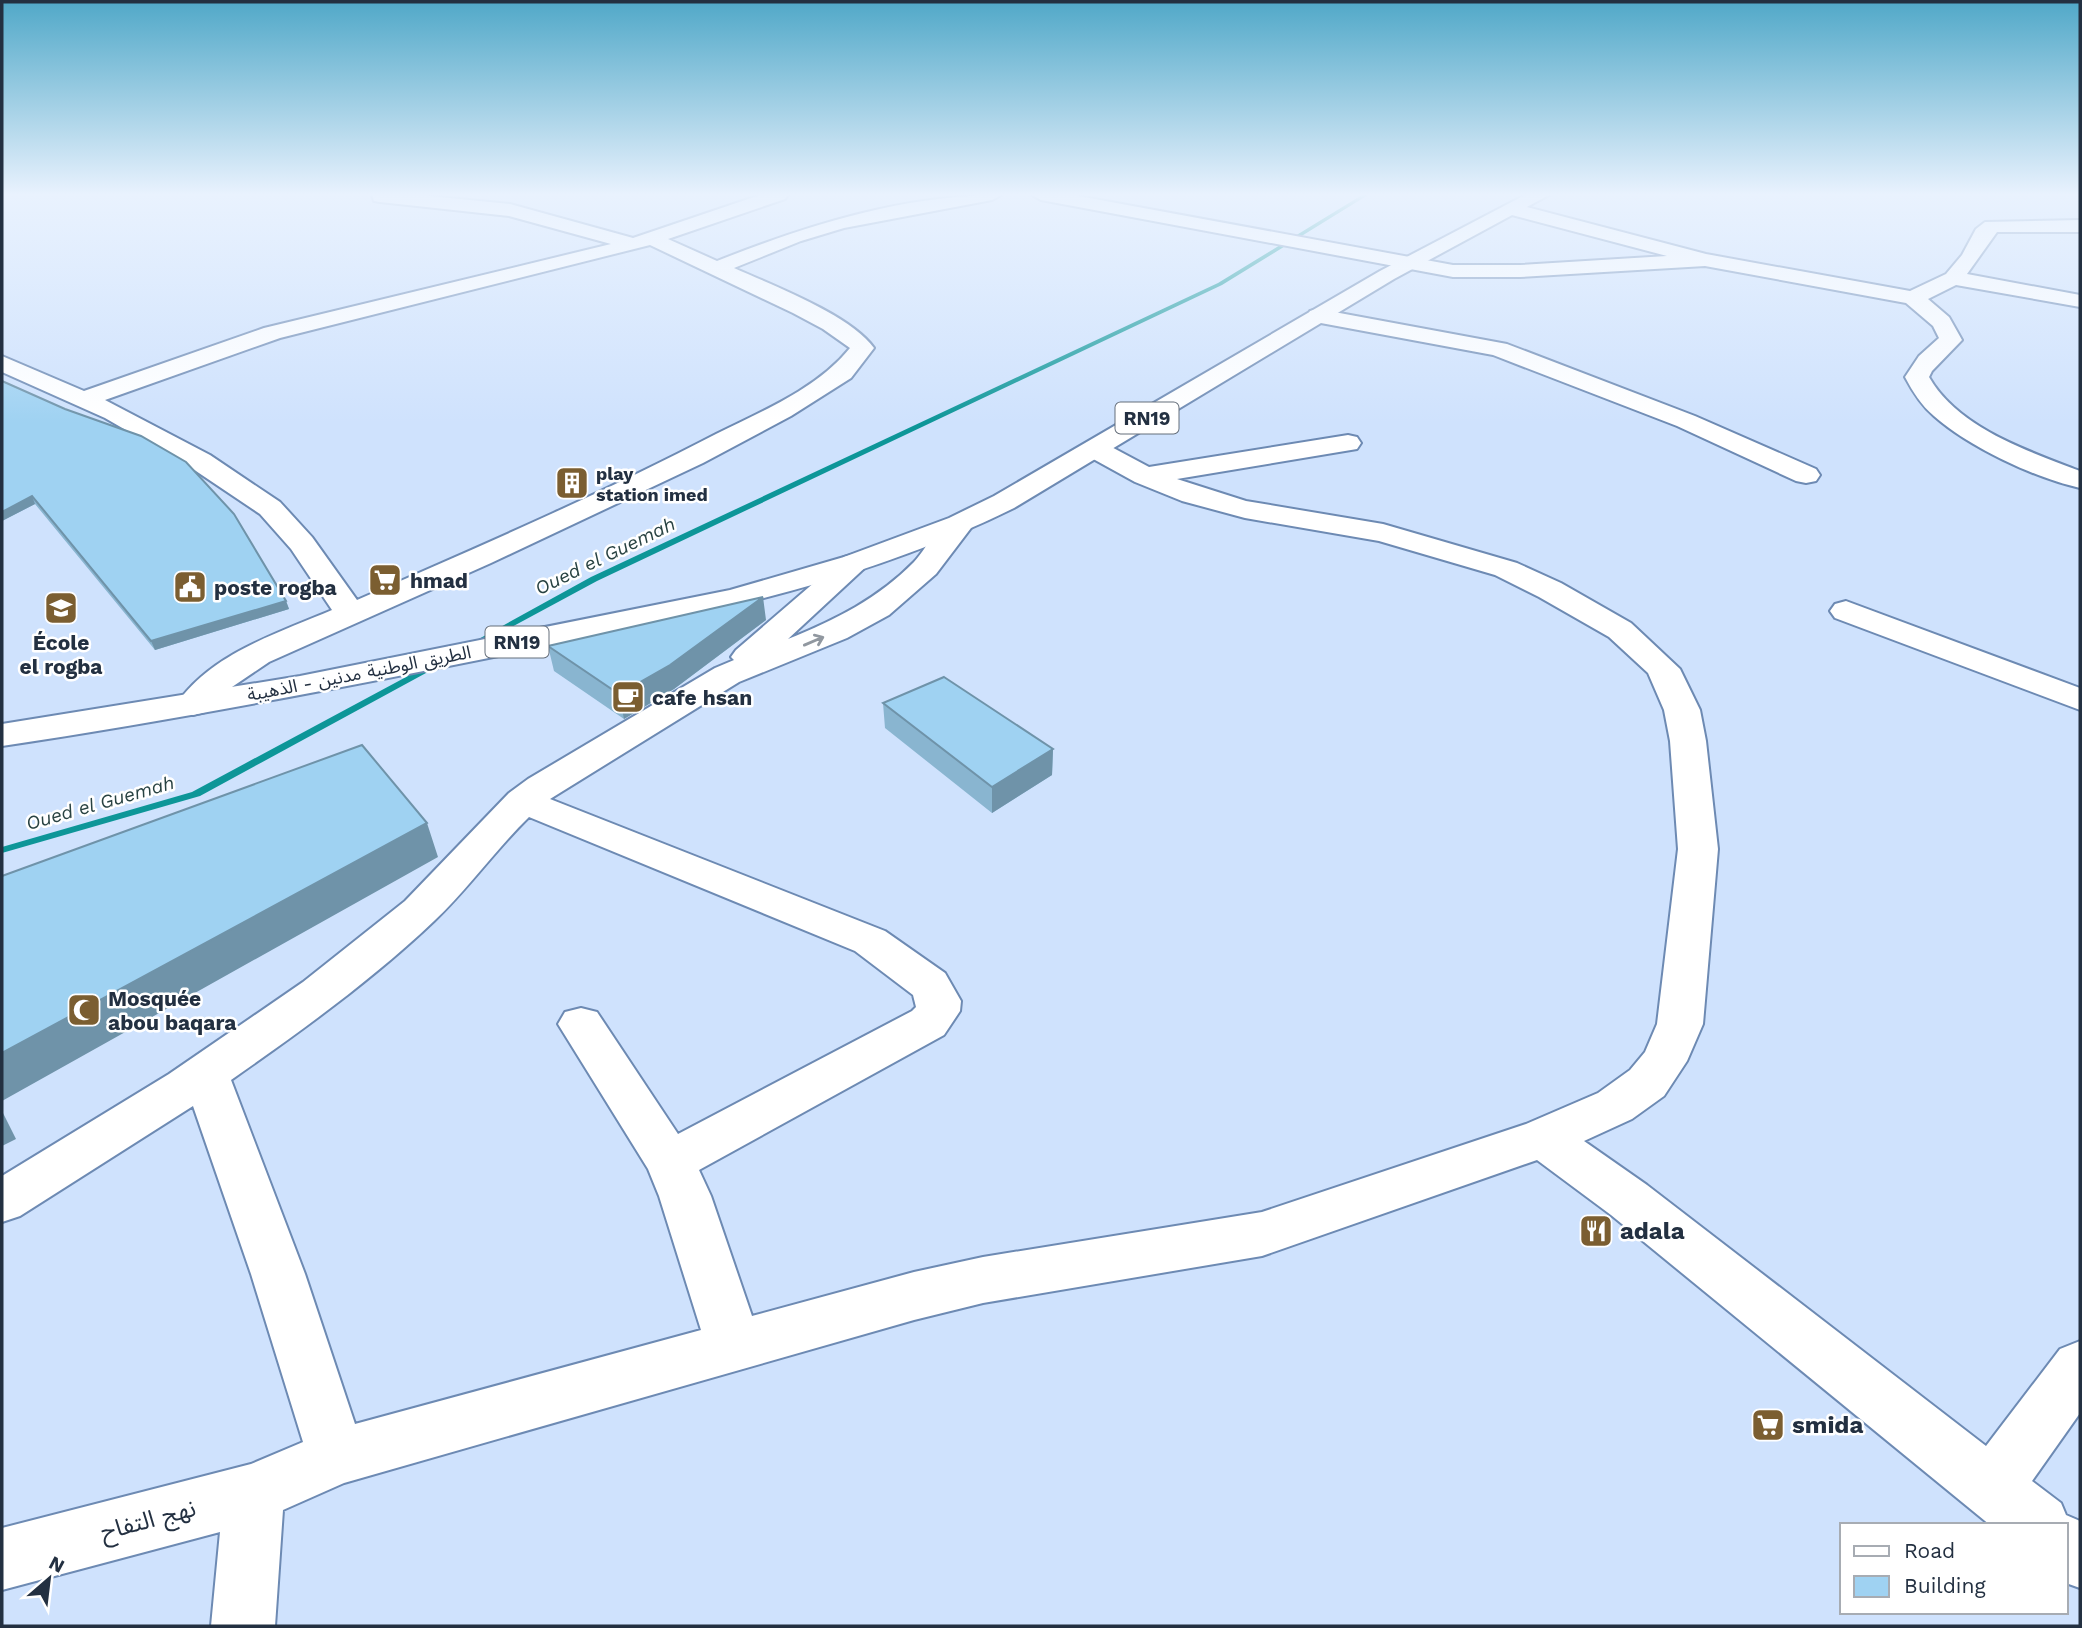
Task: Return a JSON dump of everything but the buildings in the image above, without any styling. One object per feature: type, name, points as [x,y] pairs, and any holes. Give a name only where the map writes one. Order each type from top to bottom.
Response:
[{"type":"street","points":[[85,399],[284,330],[522,271]]},
{"type":"street","points":[[193,705],[220,680],[257,655],[621,494],[721,443],[828,383],[857,362],[863,354],[862,346],[855,337],[813,313],[719,271]]},
{"type":"street","name":"الطريق الوطنية مدنين - الذهيبة","points":[[2,735],[300,686],[734,597],[855,563],[959,524],[1004,502],[1397,271]]},
{"type":"street","points":[[1453,271],[1508,271]]},
{"type":"street","points":[[1765,271],[1913,298],[1943,323],[1950,331],[1951,340],[1920,367],[1917,377],[1922,391],[1941,410],[1973,430],[2022,456],[2080,480]]},
{"type":"street","points":[[1913,298],[1953,278],[1959,271]]},
{"type":"street","points":[[1953,278],[2080,301]]},
{"type":"street","points":[[1318,316],[1499,349],[1696,425],[1806,475]]},
{"type":"street","points":[[2,363],[85,399],[182,451],[271,508],[302,543],[350,613]]},
{"type":"street","points":[[1145,476],[1348,443]]},
{"type":"street","name":"نهج التفاح","points":[[2,1559],[254,1493],[337,1457],[914,1296],[983,1280],[1262,1234],[1543,1138],[1615,1106],[1647,1083],[1664,1060],[1680,1024],[1698,849],[1688,741],[1682,710],[1663,669],[1620,630],[1595,614],[1506,569],[1383,533],[1245,509],[1192,495],[1145,476],[1096,449]]},
{"type":"street","points":[[2,1201],[205,1074],[363,959],[438,892],[522,801],[541,787],[727,675],[836,631],[878,608],[925,568],[959,524]]},
{"type":"street","points":[[727,675],[855,563]]},
{"type":"street","points":[[1846,611],[2080,700]]},
{"type":"street","points":[[522,801],[870,941],[929,984],[939,1001],[938,1011],[928,1023],[670,1162]]},
{"type":"street","points":[[581,1024],[670,1162],[685,1196],[734,1348]]},
{"type":"street","points":[[205,1074],[278,1274],[337,1457]]},
{"type":"street","points":[[1543,1138],[1629,1200],[2036,1523]]},
{"type":"street","points":[[1992,1488],[2080,1367]]},
{"type":"street","points":[[243,1626],[254,1493]]},
{"type":"waterway","name":"Oued el Guemah","points":[[470,646],[594,579],[1220,284],[1241,271]]},
{"type":"waterway","name":"Oued el Guemah","points":[[2,850],[196,794],[434,665]]},
{"type":"place","name":"play station imed","points":[[572,483]]},
{"type":"place","name":"hmad","points":[[385,580]]},
{"type":"place","name":"poste rogba","points":[[190,587]]},
{"type":"place","name":"École el rogba","points":[[61,608]]},
{"type":"place","name":"cafe hsan","points":[[628,697]]},
{"type":"place","name":"Mosquée abou baqara","points":[[84,1010]]},
{"type":"place","name":"adala","points":[[1596,1231]]},
{"type":"place","name":"smida","points":[[1768,1425]]}]
